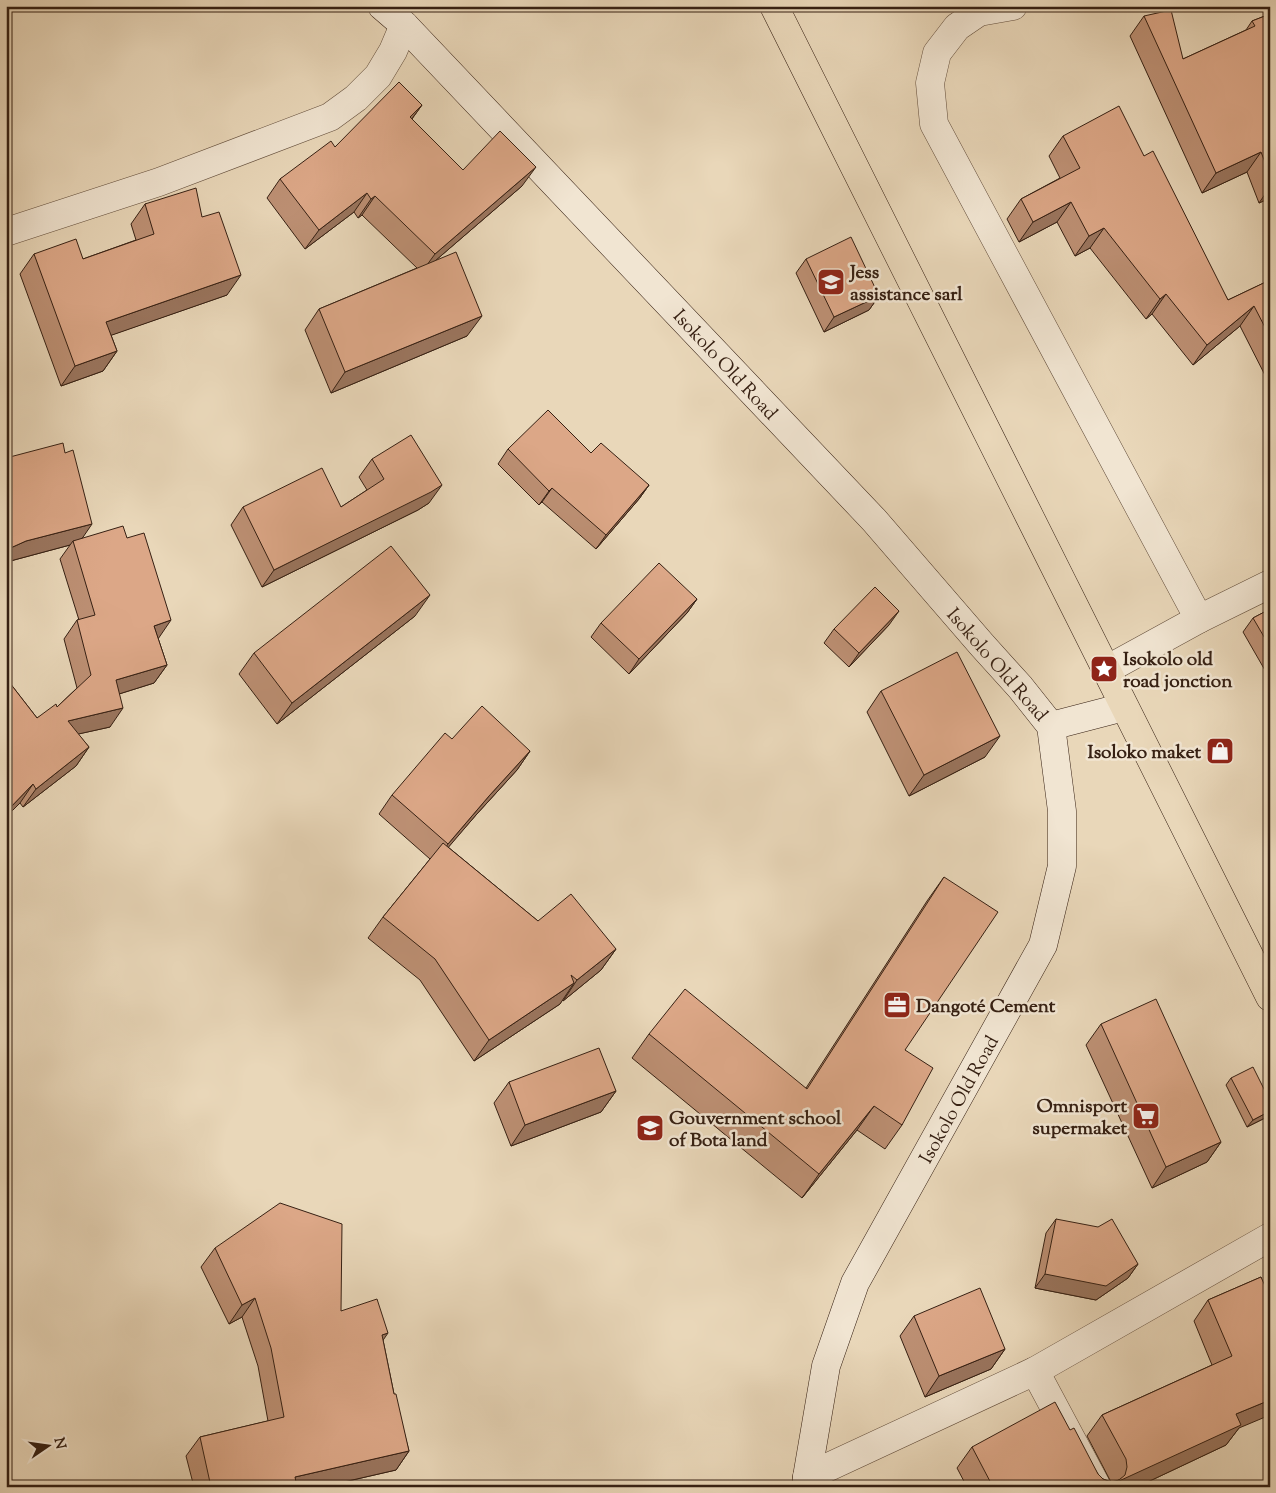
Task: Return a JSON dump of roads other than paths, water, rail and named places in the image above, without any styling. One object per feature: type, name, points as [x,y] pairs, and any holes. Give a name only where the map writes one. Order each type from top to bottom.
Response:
[{"type":"highway","points":[[774,6],[1270,997]]},
{"type":"street","name":"Isokolo Old Road","points":[[382,6],[404,25],[874,520],[1020,687],[1051,726],[1062,811],[1062,866],[1043,945],[855,1283],[826,1366],[807,1482]]},
{"type":"street","points":[[1013,6],[978,12],[956,27],[936,54],[930,83],[934,124],[1199,620]]},
{"type":"street","points":[[6,232],[159,182],[330,117],[356,98],[378,76],[393,51],[404,25]]},
{"type":"street","points":[[1106,670],[1270,584]]},
{"type":"street","points":[[1051,726],[1124,707]]},
{"type":"street","points":[[807,1482],[1035,1370],[1270,1237]]},
{"type":"street","points":[[1035,1370],[1097,1487]]},
{"type":"place","name":"Jess assistance sarl","points":[[831,282]]},
{"type":"place","name":"Isokolo old road jonction","points":[[1104,669]]},
{"type":"place","name":"Isoloko maket","points":[[1220,751]]},
{"type":"place","name":"Dangoté Cement","points":[[897,1005]]},
{"type":"place","name":"Omnisport supermaket","points":[[1146,1116]]},
{"type":"place","name":"Gouvernment school of Bota land","points":[[650,1128]]}]
